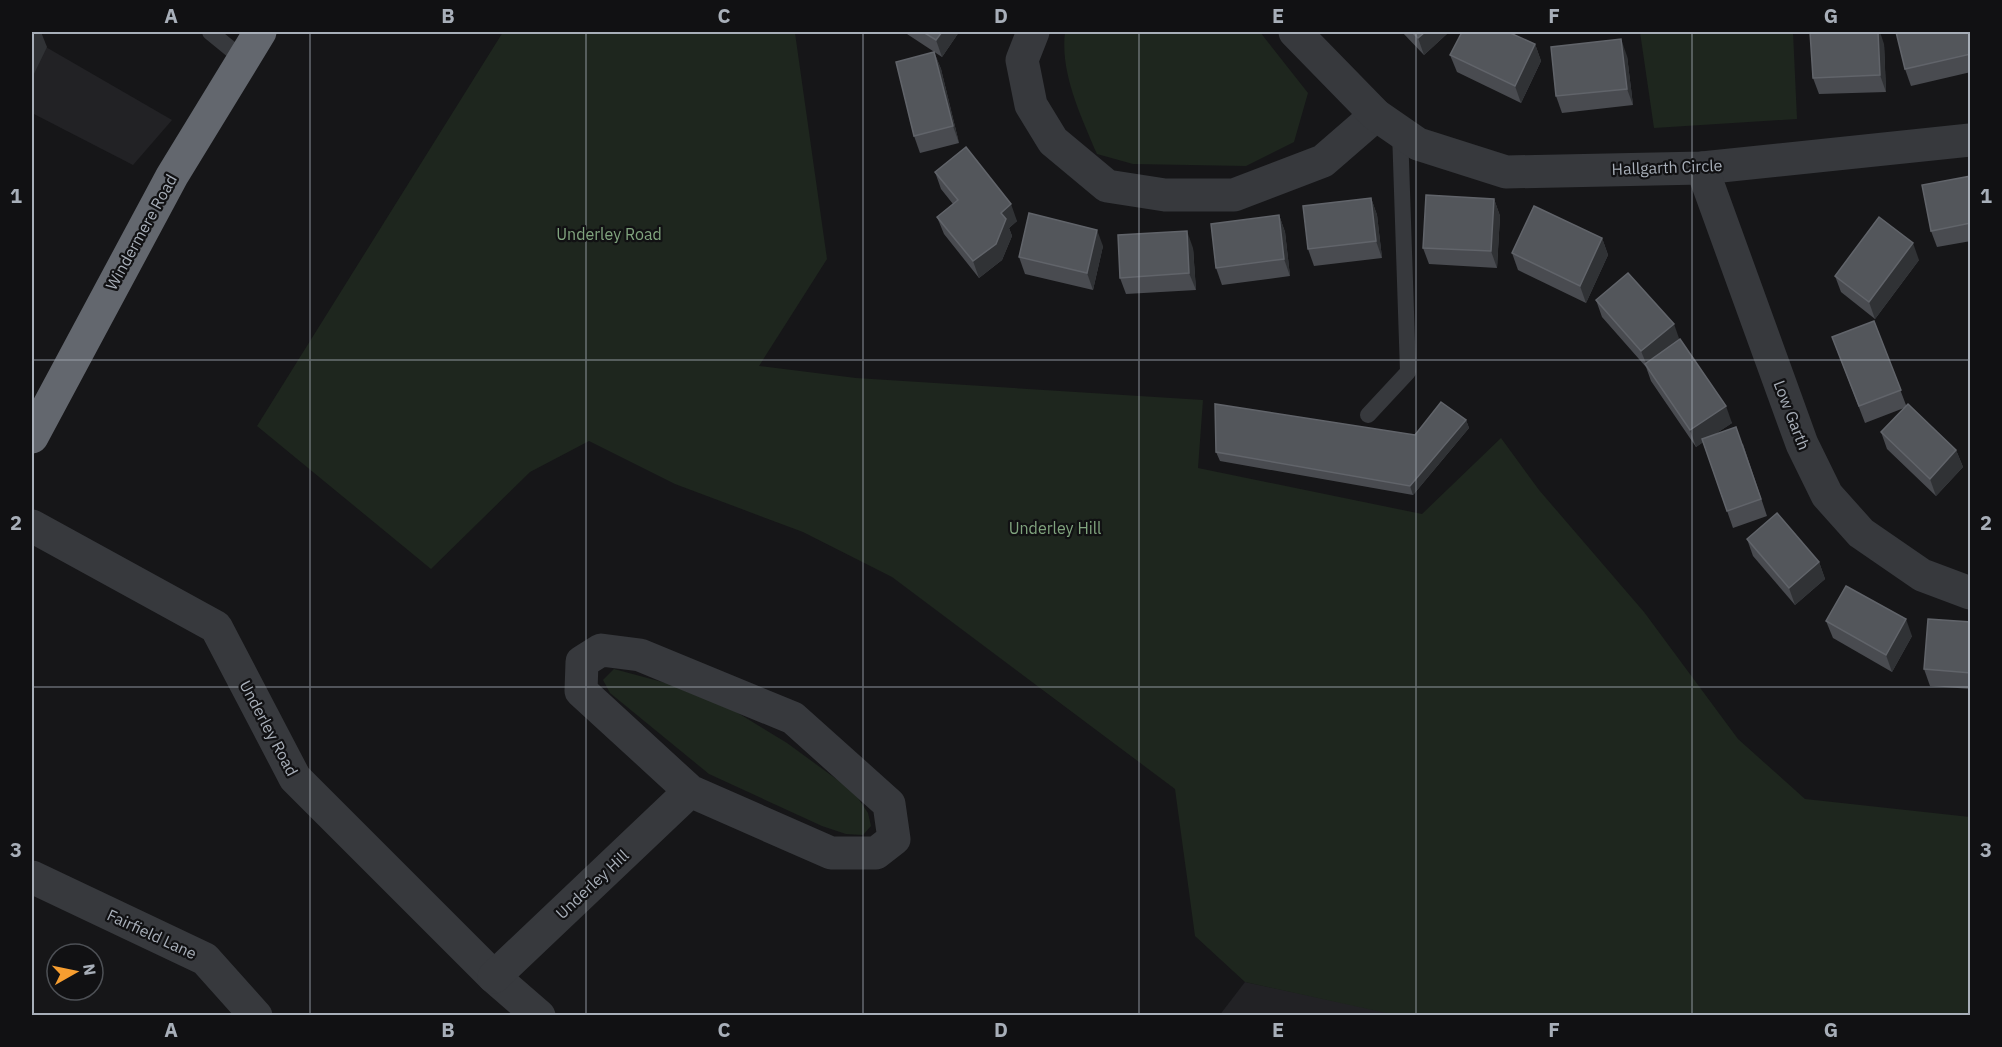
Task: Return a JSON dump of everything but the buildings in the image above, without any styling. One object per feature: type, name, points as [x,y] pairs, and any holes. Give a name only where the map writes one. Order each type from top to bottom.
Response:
[{"type":"highway","name":"Windermere Road","points":[[32,437],[172,176],[260,32]]},
{"type":"street","points":[[1032,32],[1022,60],[1031,105],[1053,141],[1107,186],[1165,195],[1234,195],[1323,161],[1388,122]]},
{"type":"street","name":"Hallgarth Circle","points":[[1295,32],[1388,122],[1418,144],[1506,172],[1702,168],[1971,140]]},
{"type":"street","name":"Low Garth","points":[[1702,168],[1802,444],[1827,495],[1861,533],[1913,569],[1971,593]]},
{"type":"street","name":"Underley Road","points":[[32,526],[216,627],[295,778],[494,977],[538,1016]]},
{"type":"street","points":[[601,650],[640,655],[793,718],[889,804],[894,839],[876,853],[831,853],[690,791],[581,691],[582,662],[601,650]]},
{"type":"street","name":"Underley Hill","points":[[494,977],[690,791]]},
{"type":"street","name":"Fairfield Lane","points":[[32,877],[205,959],[256,1016]]},
{"type":"lane","points":[[210,32],[243,59]]},
{"type":"lane","points":[[1368,415],[1408,372],[1388,122]]},
{"type":"shaded area","points":[[32,39],[172,120],[133,165],[32,113]]},
{"type":"shaded area","points":[[1245,982],[1400,1015],[1219,1016]]},
{"type":"green space","points":[[503,32],[795,33],[827,259],[759,366],[856,378],[1203,400],[1198,468],[1422,514],[1501,438],[1539,490],[1644,612],[1738,739],[1805,799],[1970,817],[1970,1015],[1400,1016],[1245,982],[1195,936],[1175,789],[892,577],[803,532],[675,484],[589,441],[530,472],[431,569],[257,426]]},
{"type":"green space","points":[[1065,32],[1260,32],[1308,93],[1294,142],[1246,166],[1133,164],[1097,154],[1069,79],[1064,47]]},
{"type":"green space","points":[[1640,32],[1793,32],[1797,119],[1654,128]]},
{"type":"green space","points":[[614,669],[707,694],[787,743],[854,792],[868,813],[871,826],[863,835],[846,834],[822,826],[709,774],[610,693],[603,680]]}]
